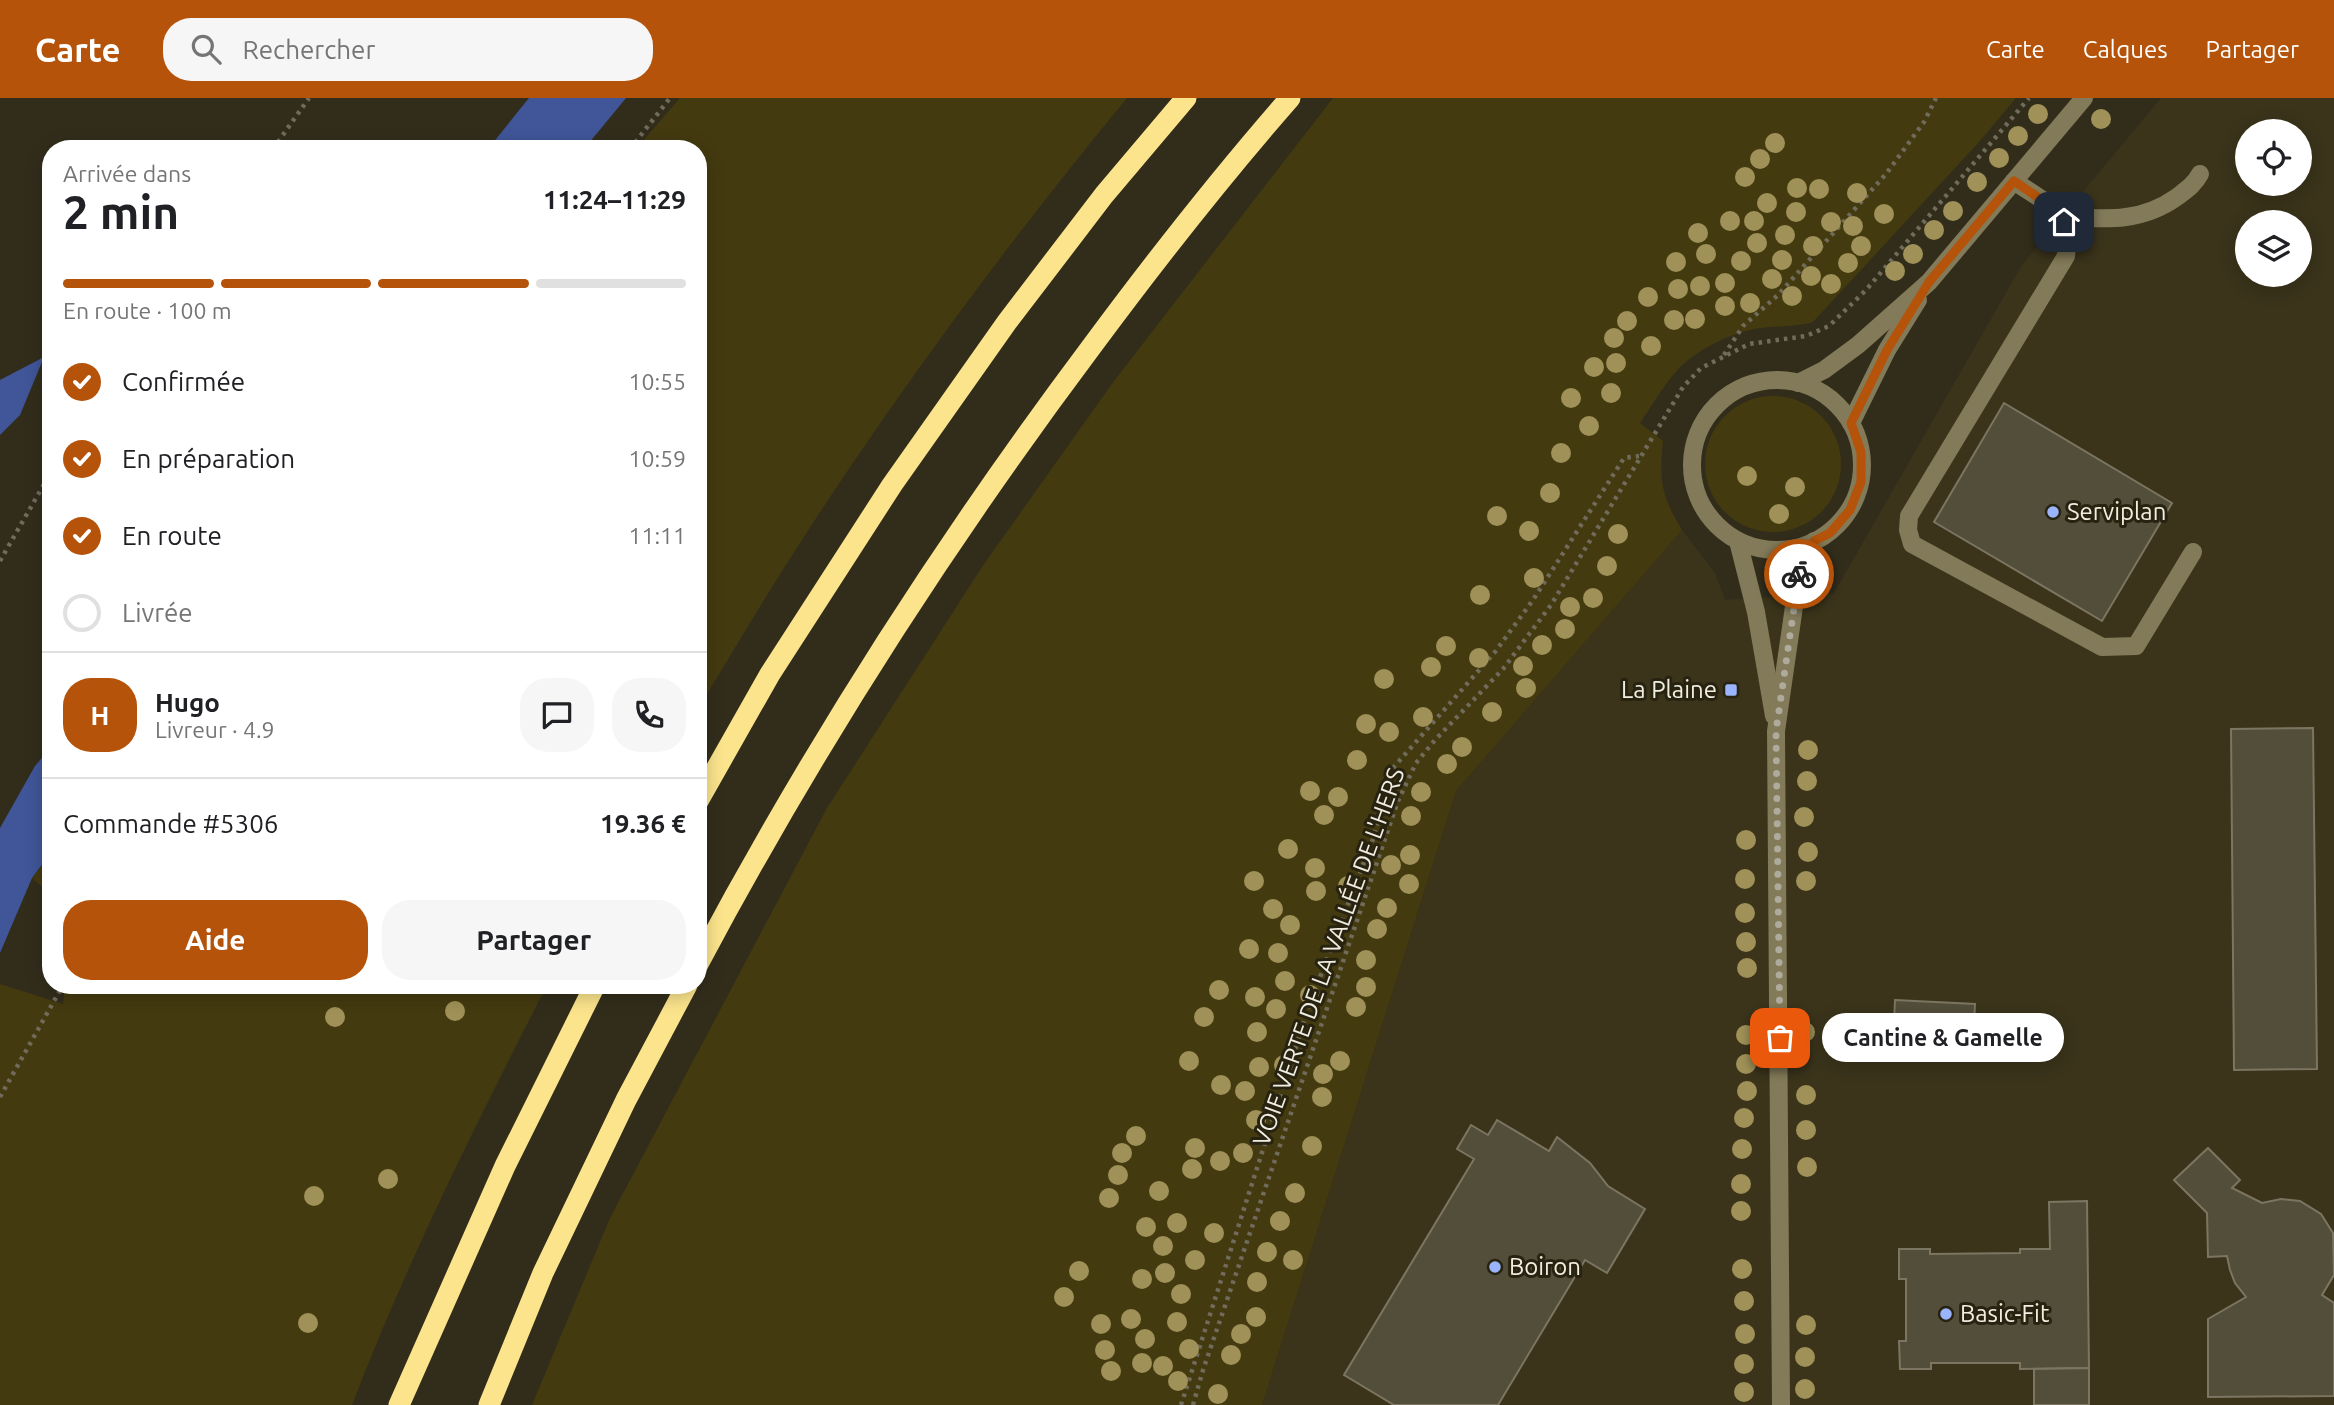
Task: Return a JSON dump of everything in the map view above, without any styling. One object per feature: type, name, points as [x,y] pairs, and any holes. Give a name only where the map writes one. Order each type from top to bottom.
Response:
[{"type":"highway","points":[[707,785],[770,674],[892,485],[1007,323],[1096,206],[1186,98]]},
{"type":"highway","points":[[707,948],[783,809],[881,649],[969,515],[1153,264],[1290,98]]},
{"type":"highway","points":[[399,1405],[505,1166],[590,994]]},
{"type":"highway","points":[[489,1405],[543,1273],[626,1100],[682,994]]},
{"type":"street","points":[[1798,383],[1824,370],[1858,345],[1929,282],[2084,98]]},
{"type":"street","points":[[2059,216],[2103,219],[2140,216],[2167,204],[2195,184],[2200,174]]},
{"type":"street","points":[[2014,181],[2052,207],[2064,222],[2068,238],[2066,256],[1909,516],[1908,530],[1912,544],[2102,647],[2136,646],[2193,552]]},
{"type":"street","points":[[1851,423],[1887,350],[1929,282]]},
{"type":"street","points":[[1770,380],[1798,383],[1819,391],[1837,406],[1851,423],[1861,452],[1861,482],[1850,510],[1830,533],[1782,551],[1759,549],[1738,541],[1716,525],[1700,503],[1692,477],[1693,450],[1702,424],[1720,402],[1743,387],[1770,380]]},
{"type":"street","points":[[1738,541],[1756,612],[1776,731]]},
{"type":"street","points":[[1781,1405],[1776,731],[1799,572],[1814,541]]},
{"type":"path","points":[[279,140],[309,98]]},
{"type":"path","points":[[637,140],[670,98]]},
{"type":"path","points":[[1724,355],[1743,326],[1778,295],[1886,174],[1924,122],[1936,98]]},
{"type":"path","name":"VOIE VERTE DE LA VALLÉE DE L'HERS","points":[[1193,1405],[1398,801],[1416,764],[1435,740],[1503,669],[1551,605],[1683,387],[1701,368],[1749,344],[1806,336],[1829,326],[1866,290],[2029,98]]},
{"type":"path","points":[[1181,1405],[1309,1006],[1373,839],[1393,768],[1495,652],[1533,600],[1624,458],[1640,456]]},
{"type":"path","points":[[0,561],[42,488]]},
{"type":"path","points":[[0,1097],[58,994]]},
{"type":"shaded area","points":[[680,98],[1127,98],[997,262],[915,374],[798,546],[707,694],[707,140],[644,140]]},
{"type":"shaded area","points":[[1333,98],[2016,98],[1979,142],[1813,322],[1754,329],[1710,345],[1681,366],[1640,423],[1663,441],[1663,487],[1682,530],[1456,791],[1262,1405],[532,1405],[610,1218],[827,808],[984,564],[1114,381]]},
{"type":"shaded area","points":[[2161,98],[2334,98],[2334,1405],[1262,1405],[1456,791],[1682,530],[1715,573],[1725,600],[1834,593],[2022,265]]},
{"type":"shaded area","points":[[1773,396],[1799,401],[1821,416],[1836,438],[1841,464],[1836,490],[1821,512],[1799,527],[1773,532],[1747,527],[1725,512],[1710,490],[1705,464],[1710,438],[1725,416],[1747,401]]},
{"type":"shaded area","points":[[42,864],[42,887],[32,878]]},
{"type":"shaded area","points":[[0,984],[63,1004],[64,994],[542,994],[419,1245],[352,1405],[0,1405]]},
{"type":"water","points":[[529,98],[626,98],[591,140],[495,140]]},
{"type":"water","points":[[42,358],[20,415],[0,435],[0,380]]},
{"type":"water","points":[[42,758],[42,864],[32,878],[0,953],[0,828]]},
{"type":"building","name":"Serviplan","points":[[2004,403],[2172,503],[2102,621],[1934,522]]},
{"type":"building","points":[[2313,728],[2317,1069],[2234,1070],[2231,729]]},
{"type":"building","points":[[1895,1000],[1975,1004],[1973,1051],[1893,1046]]},
{"type":"building","name":"Boiron","points":[[1497,1120],[1549,1151],[1557,1137],[1590,1163],[1608,1186],[1645,1209],[1607,1273],[1585,1260],[1498,1405],[1394,1405],[1344,1375],[1474,1159],[1457,1149],[1471,1125],[1488,1135]]},
{"type":"building","points":[[2208,1148],[2240,1180],[2232,1188],[2262,1203],[2281,1199],[2300,1201],[2321,1214],[2333,1233],[2334,1275],[2322,1295],[2334,1303],[2334,1396],[2208,1397],[2208,1319],[2246,1297],[2235,1283],[2227,1256],[2208,1257],[2207,1213],[2174,1180]]},
{"type":"building","points":[[2087,1201],[2089,1368],[2020,1369],[2020,1363],[1931,1363],[1931,1369],[1900,1369],[1899,1341],[1906,1341],[1906,1279],[1899,1279],[1899,1249],[1930,1249],[1930,1254],[2020,1253],[2020,1249],[2050,1249],[2049,1202]]},
{"type":"building","points":[[2089,1368],[2089,1405],[2034,1405],[2034,1369]]},
{"type":"way so far","points":[[1780,1038],[1776,731],[1799,574]]},
{"type":"place","name":"Serviplan","points":[[2053,512]]},
{"type":"place","name":"La Plaine","points":[[1731,690]]},
{"type":"place","name":"Cantine & Gamelle","points":[[1780,1038]]},
{"type":"place","name":"Boiron","points":[[1495,1267]]},
{"type":"place","name":"Basic-Fit","points":[[1946,1314]]},
{"type":"route","points":[[1799,574],[1814,541],[1830,533],[1850,510],[1861,482],[1861,452],[1851,423],[1887,350],[1929,282],[2014,181],[2052,207],[2064,222]]}]
